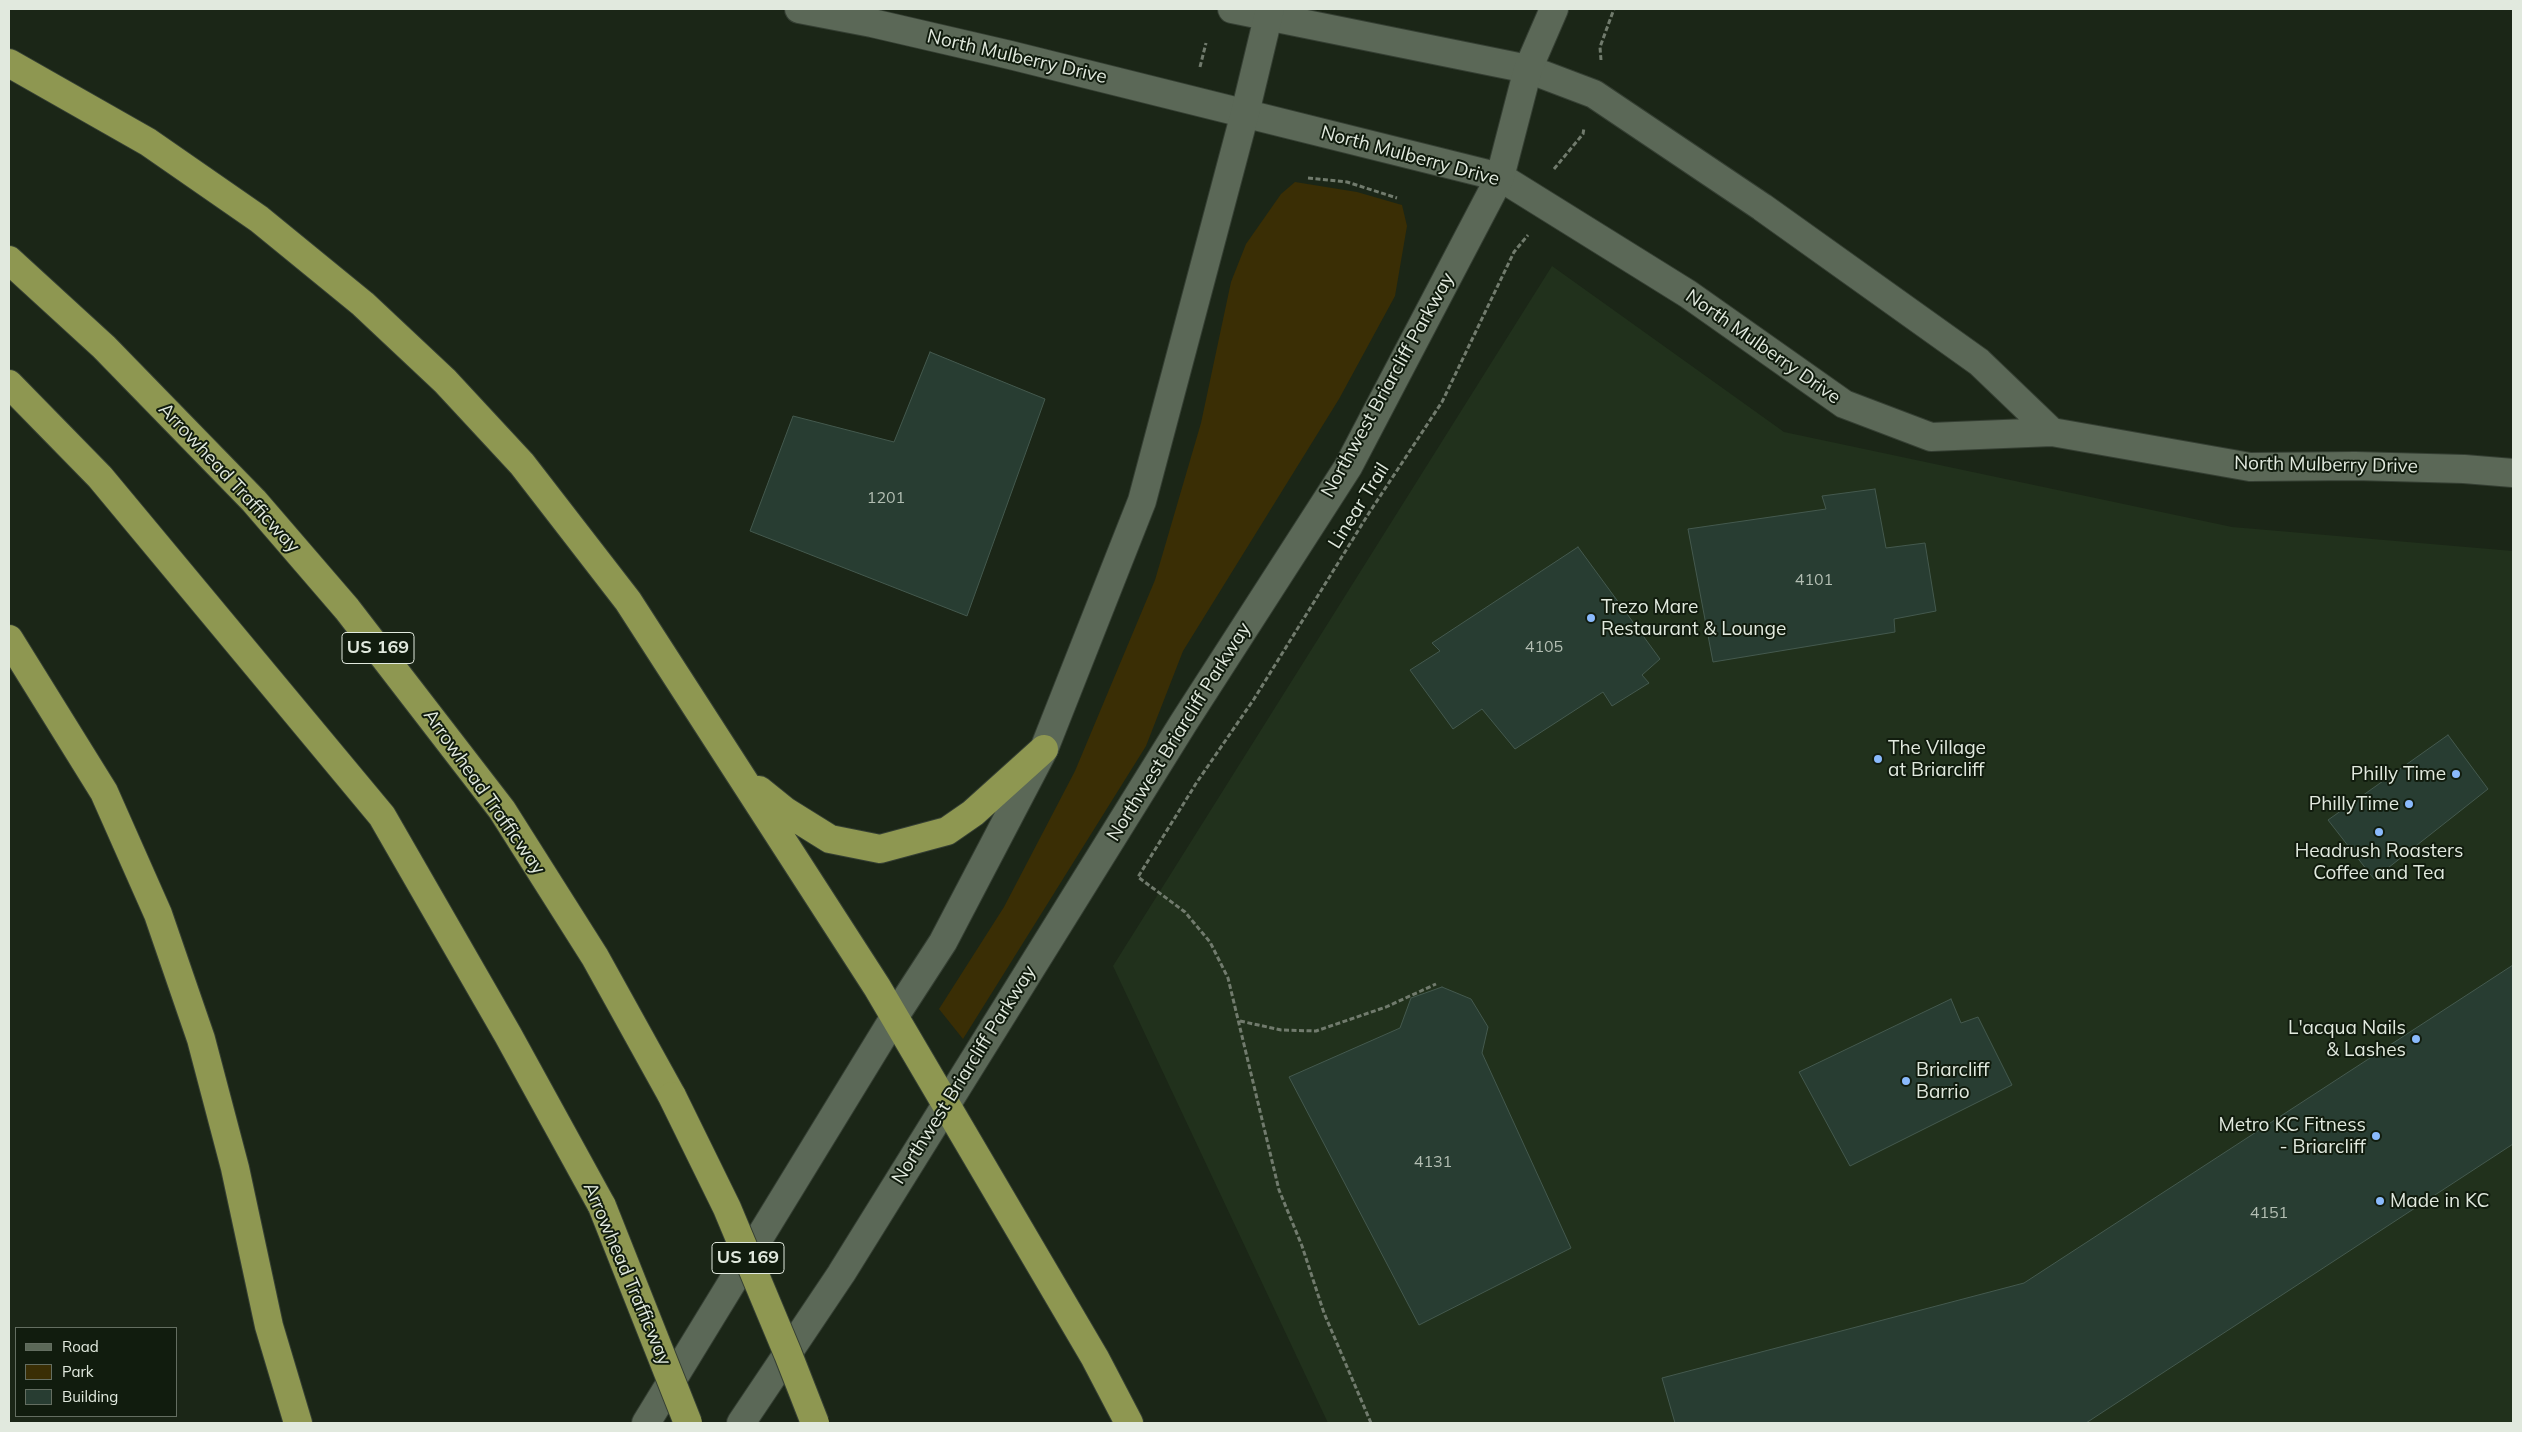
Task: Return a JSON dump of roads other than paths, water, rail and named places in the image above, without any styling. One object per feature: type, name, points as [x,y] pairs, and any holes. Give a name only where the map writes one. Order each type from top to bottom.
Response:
[{"type":"highway","points":[[9,63],[148,142],[259,219],[363,304],[445,381],[522,464],[628,602],[744,778],[895,1016],[1095,1358],[1129,1423]]},
{"type":"highway","name":"Arrowhead Trafficway","points":[[9,260],[104,347],[254,501],[347,608],[502,810],[595,958],[672,1096],[727,1208],[815,1423]]},
{"type":"highway","name":"Arrowhead Trafficway","points":[[9,384],[100,477],[382,816],[508,1035],[602,1206],[688,1423]]},
{"type":"highway","points":[[9,639],[104,792],[158,914],[201,1039],[235,1168],[269,1326],[298,1423]]},
{"type":"highway","points":[[744,778],[785,811],[830,839],[880,849],[947,831],[973,813],[1044,749]]},
{"type":"main road","name":"North Mulberry Drive","points":[[800,9],[882,25],[1245,113],[1500,178],[1688,294],[1844,404],[1931,437],[2052,432],[2250,467],[2355,466],[2464,469],[2513,473]]},
{"type":"main road","points":[[1232,9],[1269,12],[1528,69],[1594,94],[1762,207],[1979,362],[2052,432]]},
{"type":"main road","name":"Northwest Briarcliff Parkway","points":[[742,1423],[841,1274],[945,1104],[1179,731],[1348,467],[1500,178],[1528,69],[1554,9]]},
{"type":"main road","points":[[646,1423],[895,1016],[943,942],[1044,749],[1142,501],[1245,113],[1269,12]]},
{"type":"place","name":"Trezo Mare Restaurant & Lounge","points":[[1591,618]]},
{"type":"place","name":"The Village at Briarcliff","points":[[1878,759]]},
{"type":"place","name":"Philly Time","points":[[2456,774]]},
{"type":"place","name":"PhillyTime","points":[[2409,804]]},
{"type":"place","name":"Headrush Roasters Coffee and Tea","points":[[2379,832]]},
{"type":"place","name":"L'acqua Nails & Lashes","points":[[2416,1039]]},
{"type":"place","name":"Briarcliff Barrio","points":[[1906,1081]]},
{"type":"place","name":"Metro KC Fitness - Briarcliff","points":[[2376,1136]]},
{"type":"place","name":"Made in KC","points":[[2380,1201]]}]
